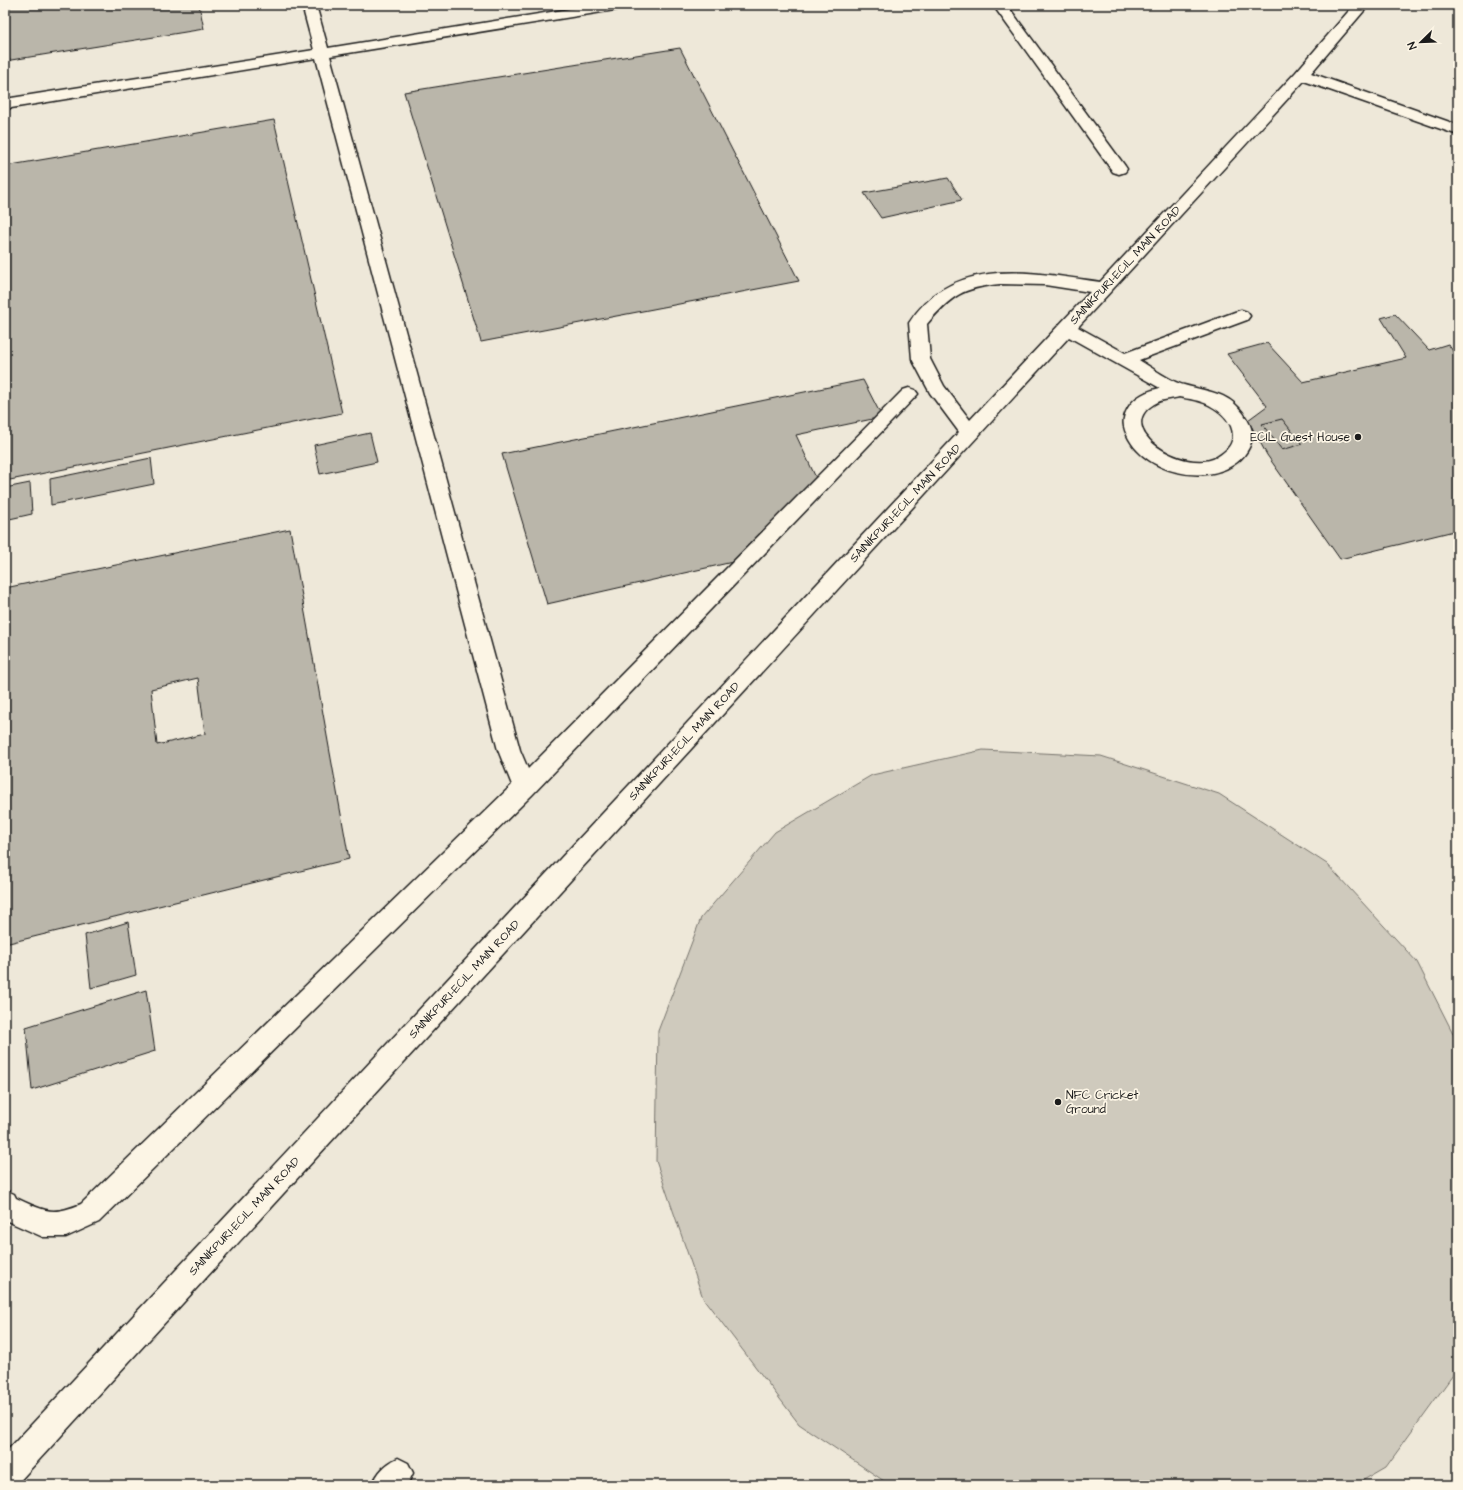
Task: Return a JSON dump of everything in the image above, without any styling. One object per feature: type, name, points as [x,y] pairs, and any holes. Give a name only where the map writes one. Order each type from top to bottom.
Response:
[{"type":"street","points":[[309,5],[507,742],[524,788]]},
{"type":"street","points":[[5,104],[621,5]]},
{"type":"street","points":[[1000,5],[1119,169]]},
{"type":"street","name":"SAINIKPURI-ECIL MAIN ROAD","points":[[5,1475],[1301,75],[1362,5]]},
{"type":"street","points":[[1301,75],[1458,130]]},
{"type":"street","points":[[970,433],[936,389],[921,359],[918,323],[946,294],[969,283],[1014,277],[1104,288]]},
{"type":"street","points":[[1125,359],[1240,316]]},
{"type":"street","points":[[1067,328],[1125,359],[1179,391],[1198,394],[1215,400],[1230,410],[1240,422],[1244,436],[1241,448],[1232,458],[1217,465],[1200,468],[1181,467],[1164,461],[1149,452],[1138,441],[1132,429],[1132,417],[1137,406],[1148,398],[1162,392],[1179,391]]},
{"type":"street","points":[[5,1203],[7,1207],[43,1224],[66,1224],[90,1213],[524,788],[909,394]]},
{"type":"shaded area","name":"NFC Cricket Ground","points":[[983,750],[1101,756],[1219,794],[1327,864],[1417,962],[1458,1043],[1458,1368],[1386,1467],[1355,1485],[890,1485],[799,1424],[703,1298],[656,1161],[658,1031],[701,918],[775,832],[872,775]]},
{"type":"building","points":[[5,5],[199,5],[204,29],[5,61]]},
{"type":"building","points":[[680,48],[799,281],[481,342],[404,92]]},
{"type":"building","points":[[274,120],[342,413],[5,481],[5,166]]},
{"type":"building","points":[[948,178],[962,200],[881,218],[864,193]]},
{"type":"building","name":"ECIL Guest House","points":[[1395,314],[1429,350],[1448,344],[1458,358],[1458,530],[1340,559],[1267,455],[1248,420],[1267,406],[1227,354],[1267,343],[1303,382],[1406,358],[1381,318]]},
{"type":"building","points":[[863,380],[882,417],[796,435],[817,480],[737,561],[547,604],[502,454]]},
{"type":"building","points":[[1282,419],[1302,444],[1282,450],[1262,424]]},
{"type":"building","points":[[370,433],[377,462],[320,474],[314,445]]},
{"type":"building","points":[[151,458],[154,484],[51,505],[50,479]]},
{"type":"building","points":[[30,483],[32,514],[5,520],[5,488]]},
{"type":"building","points":[[290,529],[349,859],[5,944],[5,588]],"holes":[[[198,678],[205,734],[157,745],[151,689]]]},
{"type":"building","points":[[128,922],[136,975],[91,988],[85,935]]},
{"type":"building","points":[[146,990],[155,1051],[32,1090],[26,1027]]},
{"type":"place","name":"ECIL Guest House","points":[[1358,437]]},
{"type":"place","name":"NFC Cricket Ground","points":[[1058,1102]]}]
